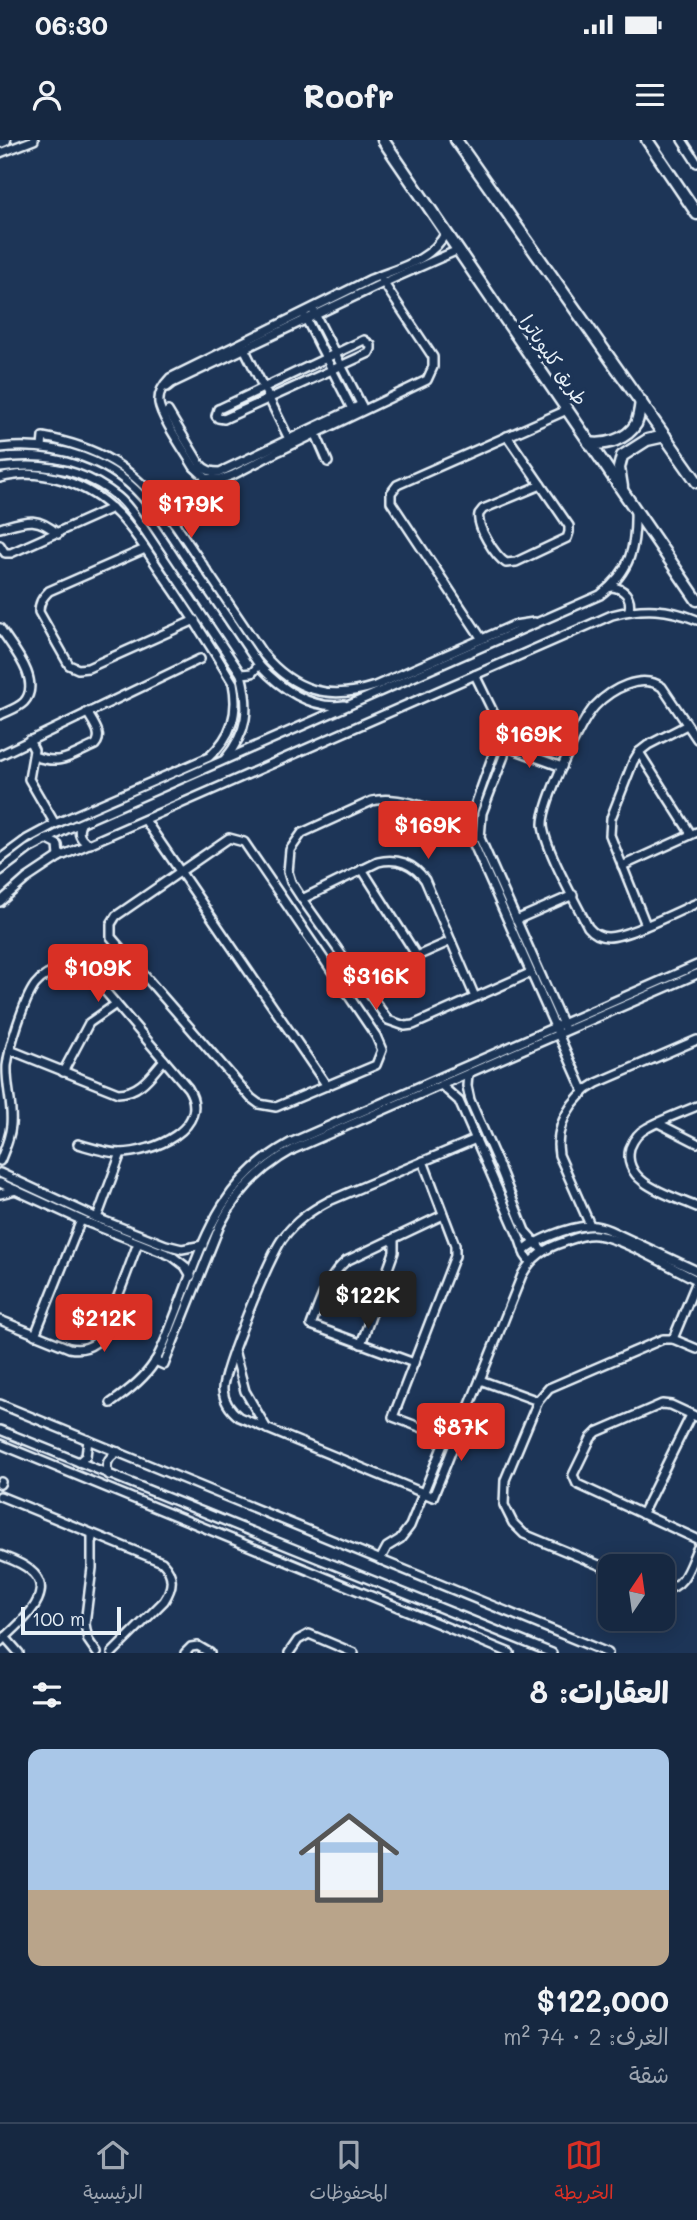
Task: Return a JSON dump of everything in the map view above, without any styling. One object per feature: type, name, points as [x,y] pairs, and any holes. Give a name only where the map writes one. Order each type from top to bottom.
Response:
[{"type":"main road","points":[[0,142],[5,140]]},
{"type":"main road","name":"طريق كليوباترا","points":[[383,140],[697,600]]},
{"type":"main road","points":[[456,140],[697,482]]},
{"type":"main road","points":[[647,140],[697,214]]},
{"type":"main road","points":[[590,443],[612,442],[631,430],[638,420],[641,401]]},
{"type":"main road","points":[[622,491],[619,468],[622,456],[643,442],[665,436]]},
{"type":"street","points":[[0,153],[34,140]]},
{"type":"street","points":[[682,140],[697,163]]},
{"type":"street","points":[[203,474],[162,406],[164,389],[171,380],[428,255],[439,245],[446,232]]},
{"type":"street","points":[[381,279],[458,250]]},
{"type":"street","points":[[203,474],[221,475],[231,471],[314,430],[424,382],[433,367],[433,356],[381,279]]},
{"type":"street","points":[[313,311],[363,408]]},
{"type":"street","points":[[304,315],[354,412]]},
{"type":"street","points":[[225,354],[244,348],[265,335]]},
{"type":"street","points":[[365,340],[371,345],[369,353],[332,371],[225,419],[221,420],[216,416],[218,409],[335,354],[360,341],[365,340]]},
{"type":"street","points":[[244,348],[289,439]]},
{"type":"street","points":[[482,639],[390,498],[397,485],[567,410]]},
{"type":"street","points":[[259,458],[289,439],[314,430]]},
{"type":"street","points":[[314,430],[328,462]]},
{"type":"street","points":[[507,436],[541,485],[569,526],[567,538],[516,562],[506,563],[500,559],[478,524],[479,514],[483,509],[541,485]]},
{"type":"street","points":[[42,447],[43,437],[68,442],[92,450],[134,475],[151,492],[174,523],[275,667],[289,679],[305,687],[340,694],[358,692],[424,668],[600,595],[611,587],[629,561],[634,546],[635,509]]},
{"type":"street","points":[[0,448],[42,447],[77,454],[124,479],[149,504],[259,665],[271,678],[302,698],[338,706],[355,703]]},
{"type":"street","points":[[0,468],[37,465],[71,472],[88,478],[118,497],[142,526],[193,610],[195,621],[233,683],[236,710],[233,724],[219,747],[209,757],[81,824],[46,839],[0,871]]},
{"type":"street","points":[[174,523],[203,474]]},
{"type":"street","points":[[0,478],[28,475],[54,478],[79,486],[112,508],[145,549],[241,674],[247,698],[246,721],[238,744],[223,761]]},
{"type":"street","points":[[0,545],[5,553],[9,554],[112,508]]},
{"type":"street","points":[[0,528],[37,521],[58,534]]},
{"type":"street","points":[[145,549],[49,591],[43,597],[39,612],[69,664],[78,669],[88,668],[195,621]]},
{"type":"street","points":[[209,591],[217,586]]},
{"type":"street","points":[[611,587],[617,587],[626,594],[629,610]]},
{"type":"street","points":[[0,902],[26,878],[59,857],[612,615],[629,610],[666,610],[697,620]]},
{"type":"street","points":[[0,859],[27,839],[55,824],[223,761],[355,703],[514,625],[541,621]]},
{"type":"street","points":[[0,628],[27,671],[31,684],[27,698],[22,703],[0,715]]},
{"type":"street","points":[[0,755],[200,659]]},
{"type":"street","points":[[241,674],[252,673],[259,665]]},
{"type":"street","points":[[475,675],[502,730],[505,746],[476,839],[516,920],[584,1091]]},
{"type":"street","points":[[697,739],[662,687],[651,681],[639,681],[608,695],[585,719],[562,767],[546,808],[543,825],[547,841],[588,927],[598,935],[611,937],[697,903]]},
{"type":"street","points":[[34,756],[57,761],[95,745],[99,741],[99,734],[87,712]]},
{"type":"street","points":[[646,925],[610,835],[611,818],[639,752],[687,725]]},
{"type":"street","points":[[491,729],[495,749],[470,824],[530,973],[561,1029]]},
{"type":"street","points":[[29,740],[34,748],[34,756],[29,779],[55,824]]},
{"type":"street","points":[[505,746],[562,767]]},
{"type":"street","points":[[622,866],[694,833],[639,752]]},
{"type":"street","points":[[470,824],[400,801],[372,801],[302,833],[290,850],[288,872],[302,899],[388,1020],[404,1026],[413,1025],[530,973]]},
{"type":"street","points":[[145,820],[327,1086]]},
{"type":"street","points":[[81,824],[78,832],[80,837],[90,844]]},
{"type":"street","points":[[234,838],[244,842],[380,1042],[380,1058],[376,1065],[276,1107],[259,1104],[251,1098],[111,937],[111,924],[116,916],[180,871],[224,840],[234,838]]},
{"type":"street","points":[[46,839],[58,845],[59,857]]},
{"type":"street","points":[[302,899],[378,862],[403,862],[418,871],[425,880],[475,998]]},
{"type":"street","points":[[362,869],[417,956]]},
{"type":"street","points":[[516,920],[573,895]]},
{"type":"street","points":[[360,981],[451,941]]},
{"type":"street","points":[[155,1361],[164,1365],[220,1225],[237,1196],[272,1162],[294,1149],[468,1074],[697,965]]},
{"type":"street","points":[[0,1161],[11,1128],[7,1077],[10,1050],[32,991],[43,978],[70,969],[93,977],[117,1004],[192,1096],[194,1110],[182,1130],[160,1144],[142,1151],[104,1152],[78,1144]]},
{"type":"street","points":[[111,1403],[140,1380],[155,1361],[219,1210],[245,1175],[268,1156],[290,1143],[697,974]]},
{"type":"street","points":[[63,1072],[89,1023],[117,1004]]},
{"type":"street","points":[[590,1225],[559,1155],[557,1143],[562,1122],[584,1091],[597,1083],[697,1040]]},
{"type":"street","points":[[10,1050],[108,1090],[123,1093],[138,1088],[164,1060]]},
{"type":"street","points":[[468,1074],[470,1100],[525,1231],[543,1251]]},
{"type":"street","points":[[442,1085],[459,1101],[530,1262]]},
{"type":"street","points":[[697,1106],[637,1135],[631,1145],[629,1157],[637,1178],[697,1207]]},
{"type":"street","points":[[658,1123],[697,1143]]},
{"type":"street","points":[[475,1139],[329,1201],[295,1223],[274,1252],[223,1381],[225,1402],[239,1417],[432,1497],[522,1275],[530,1262],[543,1251],[582,1236],[597,1235],[697,1271]]},
{"type":"street","points":[[97,1218],[121,1153]]},
{"type":"street","points":[[423,1161],[455,1245],[455,1256],[393,1417],[446,1437]]},
{"type":"street","points":[[0,1173],[97,1218],[174,1248],[189,1249],[203,1245]]},
{"type":"street","points":[[0,1182],[81,1220],[176,1259],[191,1276]]},
{"type":"street","points":[[0,1194],[16,1190]]},
{"type":"street","points":[[414,1363],[311,1325],[323,1293],[339,1267],[346,1261],[443,1215]]},
{"type":"street","points":[[35,1335],[81,1220]]},
{"type":"street","points":[[524,1252],[534,1242],[590,1225],[603,1227],[648,1252],[697,1281],[673,1339]]},
{"type":"street","points":[[361,1344],[394,1252],[394,1238]]},
{"type":"street","points":[[0,1320],[77,1349],[94,1344],[102,1334],[138,1242]]},
{"type":"street","points":[[598,1565],[524,1534],[513,1524],[506,1510],[503,1495],[505,1480],[538,1401],[559,1383],[653,1343],[673,1339],[697,1349]]},
{"type":"street","points":[[234,1350],[245,1391],[254,1410],[268,1429]]},
{"type":"street","points":[[480,1380],[538,1401]]},
{"type":"street","points":[[0,1404],[608,1653]]},
{"type":"street","points":[[642,1514],[694,1416],[671,1405],[662,1404],[601,1429],[593,1435],[574,1471],[573,1479],[577,1484],[642,1514],[697,1539]]},
{"type":"street","points":[[380,1560],[387,1547],[407,1531],[455,1415],[464,1419]]},
{"type":"street","points":[[0,1430],[545,1652]]},
{"type":"street","points":[[79,1462],[89,1451],[89,1440]]},
{"type":"street","points":[[0,1444],[510,1653]]},
{"type":"street","points":[[109,1475],[108,1460],[118,1452]]},
{"type":"street","points":[[0,1496],[162,1562],[169,1570],[170,1592],[164,1601],[112,1653]]},
{"type":"street","points":[[205,1529],[211,1516]]},
{"type":"street","points":[[92,1534],[92,1567],[85,1624],[88,1640],[97,1653]]},
{"type":"street","points":[[676,1587],[684,1579],[697,1549]]},
{"type":"street","points":[[0,1555],[24,1565],[34,1572],[40,1583],[40,1593],[31,1612],[3,1639],[19,1653]]},
{"type":"street","points":[[289,1653],[298,1640],[309,1634],[354,1653]]},
{"type":"street","points":[[185,1653],[191,1647],[198,1646],[210,1653]]}]
